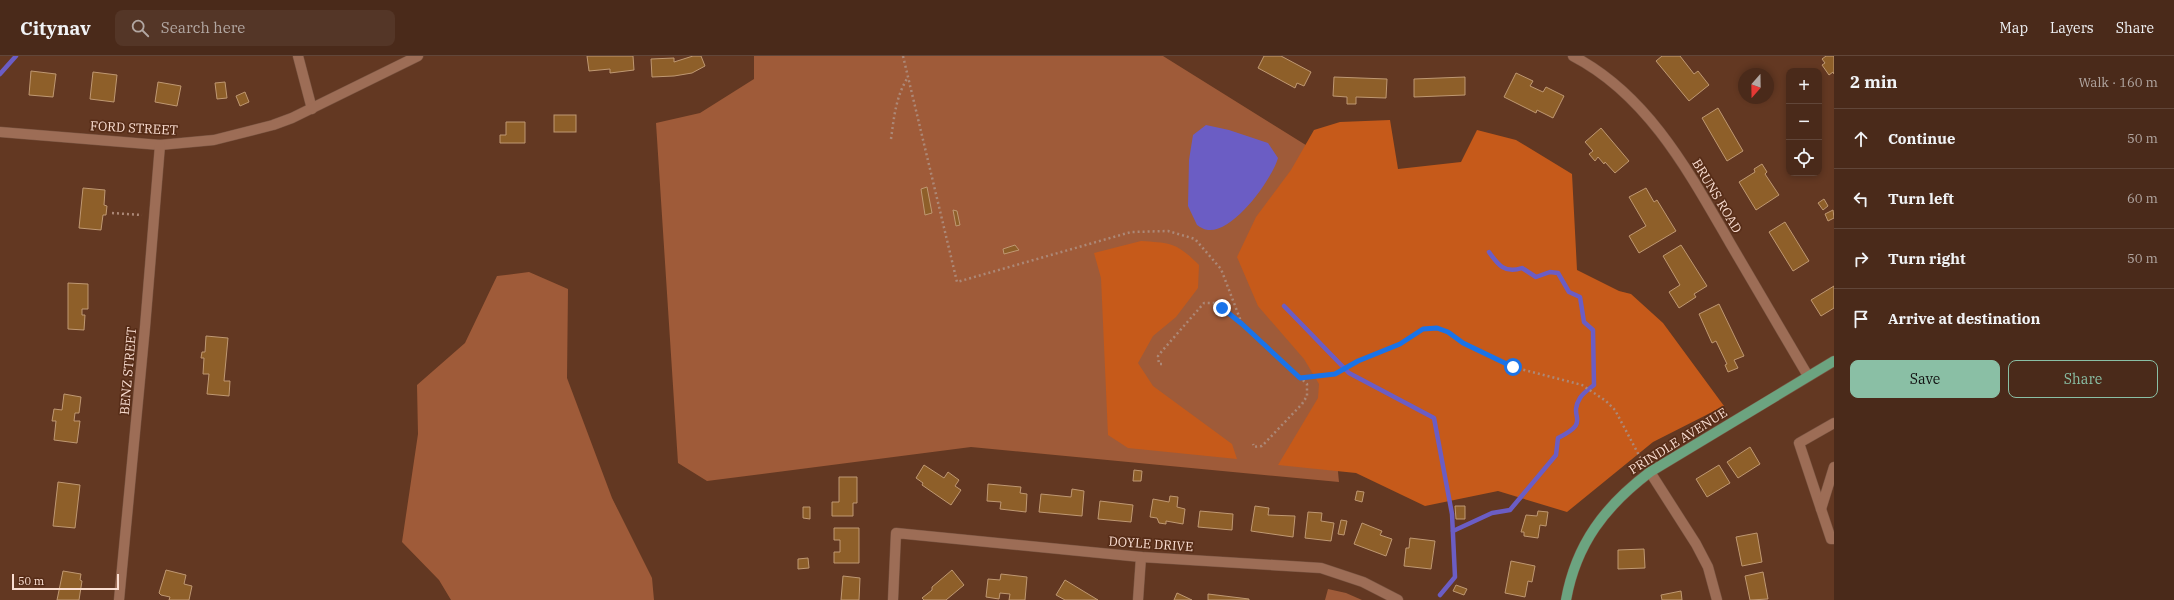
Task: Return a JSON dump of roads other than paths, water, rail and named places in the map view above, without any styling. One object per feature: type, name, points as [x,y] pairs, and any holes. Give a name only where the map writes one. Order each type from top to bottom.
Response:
[{"type":"main road","name":"PRINDLE AVENUE","points":[[1566,600],[1573,571],[1595,526],[1626,490],[1650,472],[1834,361]]},
{"type":"street","points":[[298,56],[312,109]]},
{"type":"street","name":"FORD STREET","points":[[0,132],[160,145],[214,140],[273,125],[312,109],[418,56]]},
{"type":"street","name":"BRUNS ROAD","points":[[1573,56],[1588,64],[1620,86],[1647,114],[1679,159],[1712,212],[1808,376]]},
{"type":"street","name":"BENZ STREET","points":[[119,600],[155,216],[160,145]]},
{"type":"street","points":[[1834,423],[1799,443],[1831,539],[1834,539]]},
{"type":"street","points":[[1821,509],[1834,467]]},
{"type":"street","points":[[1650,472],[1696,544],[1708,568],[1717,600]]},
{"type":"street","name":"DOYLE DRIVE","points":[[893,600],[896,533],[1141,557],[1322,568],[1363,582],[1398,600]]},
{"type":"street","points":[[1138,600],[1141,557]]},
{"type":"waterway","points":[[0,74],[16,56]]},
{"type":"waterway","points":[[1453,531],[1492,513],[1510,510],[1556,455],[1558,438],[1568,432],[1577,423],[1576,411],[1580,398],[1594,385],[1593,330],[1584,322],[1580,297],[1569,292],[1558,273],[1550,272],[1536,277],[1522,268],[1516,270],[1506,269],[1502,267],[1489,252]]},
{"type":"waterway","points":[[1284,306],[1349,373],[1434,418],[1452,514],[1455,577],[1440,595]]}]
